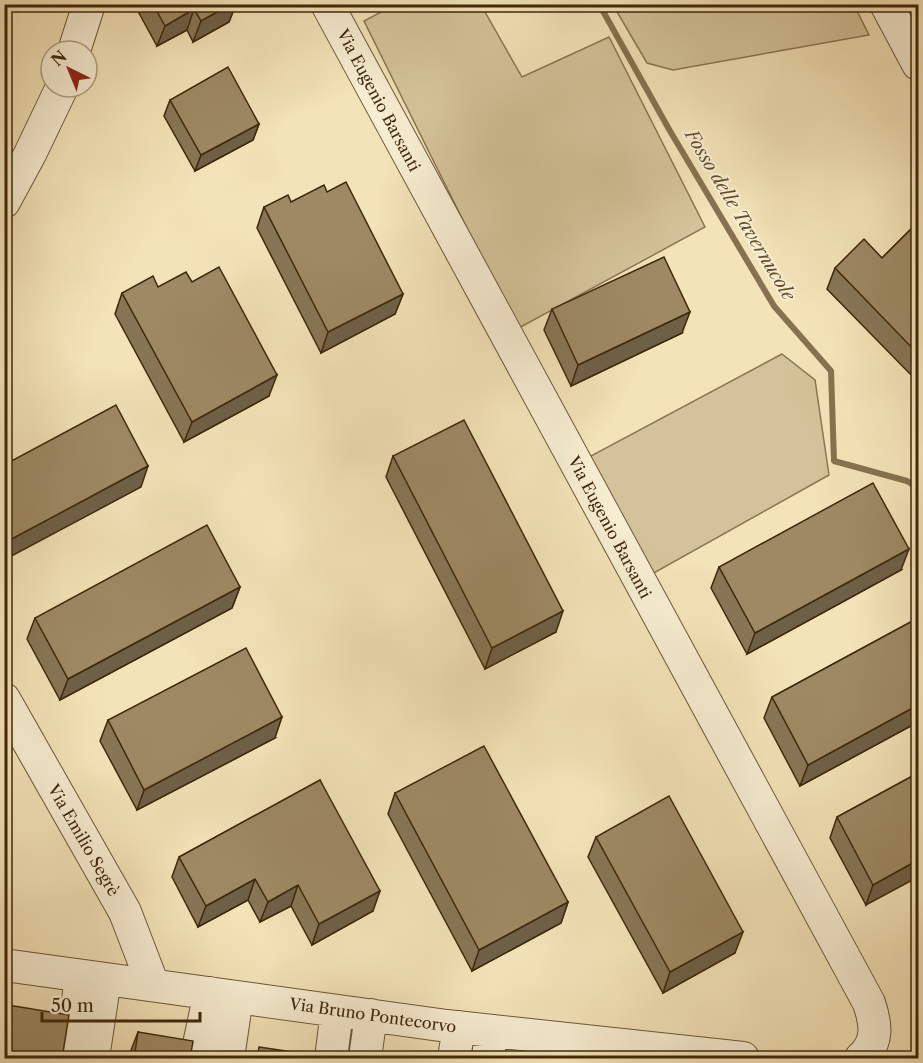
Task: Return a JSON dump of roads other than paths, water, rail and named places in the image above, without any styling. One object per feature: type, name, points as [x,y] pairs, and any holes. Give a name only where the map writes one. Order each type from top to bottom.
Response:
[{"type":"street","points":[[78,39],[89,4]]},
{"type":"street","name":"Via Eugenio Barsanti","points":[[327,4],[869,1003],[876,1030],[873,1042],[864,1056]]},
{"type":"street","points":[[886,4],[918,64]]},
{"type":"street","points":[[4,202],[56,99]]},
{"type":"street","name":"Via Emilio Segrè","points":[[4,699],[125,912],[153,986]]},
{"type":"street","name":"Via Bruno Pontecorvo","points":[[4,965],[459,1027],[490,1045],[733,1058]]},
{"type":"street","points":[[71,1059],[93,977]]},
{"type":"street","points":[[93,977],[93,1059]]},
{"type":"street","points":[[196,1059],[224,995]]},
{"type":"street","points":[[224,995],[228,1059]]},
{"type":"street","points":[[331,1059],[337,1011]]},
{"type":"street","points":[[365,1059],[371,1015]]},
{"type":"street","points":[[454,1059],[459,1027]]},
{"type":"waterway","name":"Fosso delle Tavernucole","points":[[599,4],[670,131],[774,306],[831,371],[834,461],[907,481],[918,488]]}]
